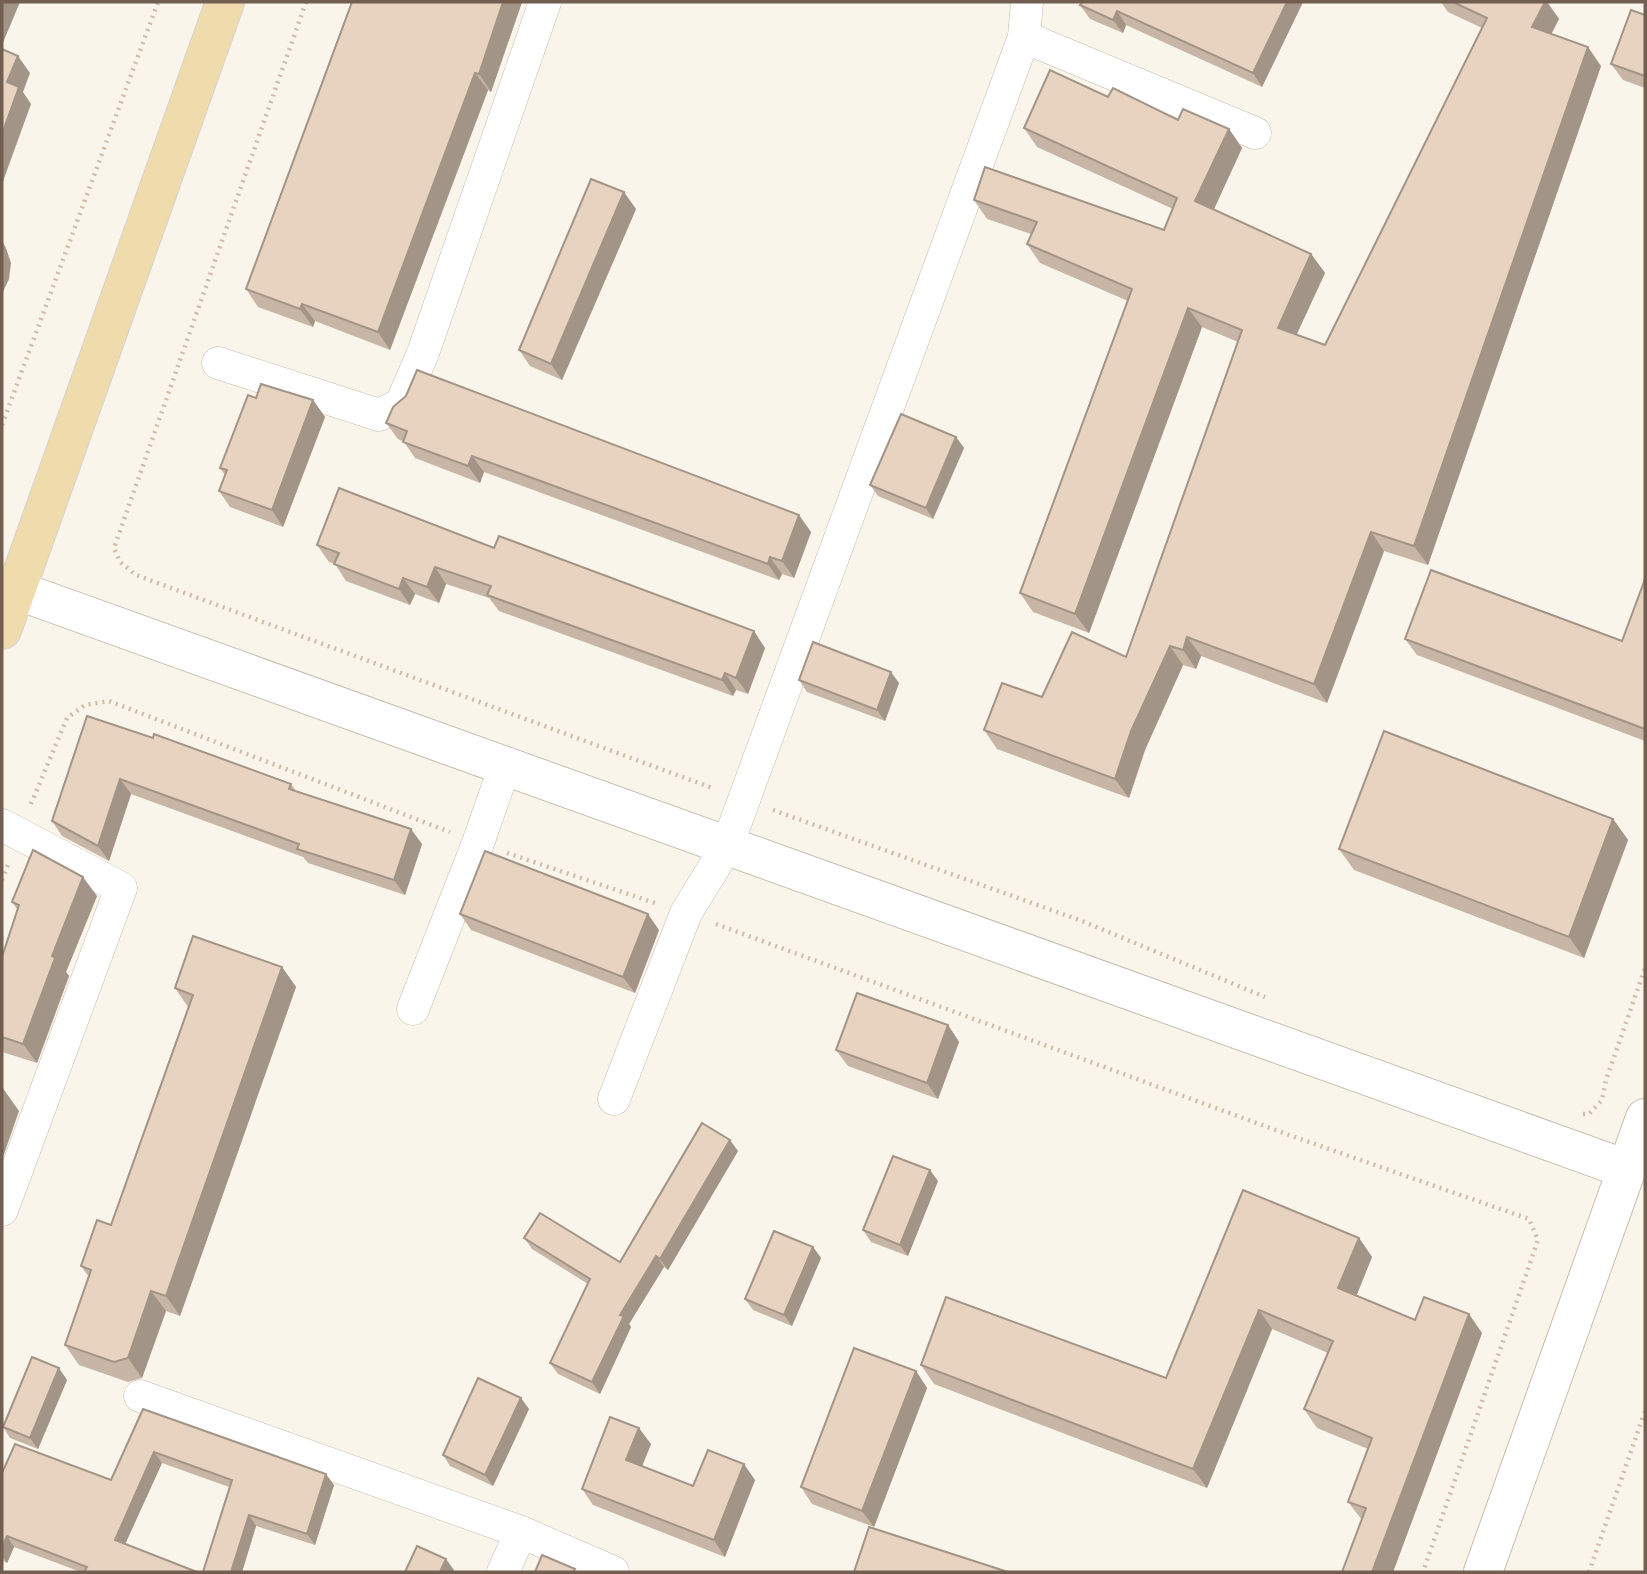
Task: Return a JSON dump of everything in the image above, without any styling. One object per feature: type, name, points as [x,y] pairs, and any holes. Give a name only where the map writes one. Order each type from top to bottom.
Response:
[{"type":"main road","points":[[2,630],[225,2]]},
{"type":"street","points":[[218,363],[379,415],[401,404],[423,353],[545,2]]},
{"type":"street","points":[[614,1099],[686,913],[727,846],[1024,37],[1027,2]]},
{"type":"street","points":[[1024,37],[1255,133]]},
{"type":"street","points":[[16,590],[1626,1169]]},
{"type":"street","points":[[413,1009],[478,844],[505,766]]},
{"type":"street","points":[[2,1210],[121,888],[10,830]]},
{"type":"street","points":[[1483,1572],[1645,1118]]},
{"type":"street","points":[[140,1396],[521,1532],[613,1572]]},
{"type":"street","points":[[503,1572],[521,1532]]},
{"type":"path","points":[[2,425],[158,2]]},
{"type":"path","points":[[2,880],[10,830],[67,718],[85,705],[109,701],[478,844],[686,913],[1289,1135],[1529,1219],[1538,1240],[1423,1572]]},
{"type":"path","points":[[1589,1572],[1645,1411]]},
{"type":"building","points":[[352,2],[503,2],[479,74],[475,73],[378,332],[302,304],[300,309],[246,289]]},
{"type":"building","points":[[1082,2],[1287,2],[1253,73],[1117,11],[1113,20],[1080,5]]},
{"type":"building","points":[[1453,2],[1545,2],[1532,27],[1588,47],[1414,546],[1371,532],[1314,684],[1187,637],[1183,650],[1170,646],[1131,731],[1115,779],[984,730],[1002,683],[1042,697],[1072,632],[1126,657],[1242,330],[1188,308],[1075,614],[1020,593],[1132,289],[1027,244],[1037,222],[974,200],[985,167],[1164,230],[1177,198],[1024,128],[1050,70],[1108,97],[1113,88],[1178,120],[1183,109],[1229,129],[1195,201],[1311,254],[1278,328],[1325,345],[1487,18]]},
{"type":"building","points":[[1631,10],[1645,15],[1645,76],[1611,64]]},
{"type":"building","points":[[2,49],[18,56],[7,82],[19,87],[2,134]]},
{"type":"building","points":[[591,179],[624,192],[551,364],[519,350]]},
{"type":"building","points":[[417,370],[799,515],[782,561],[770,557],[768,564],[472,456],[468,466],[403,442],[407,431],[386,423],[393,407],[406,396]]},
{"type":"building","points":[[261,384],[313,400],[272,510],[219,491],[227,470],[220,468],[248,395],[256,398]]},
{"type":"building","points":[[901,414],[956,437],[926,508],[870,485]]},
{"type":"building","points":[[339,488],[494,548],[499,536],[754,631],[736,678],[725,673],[722,680],[487,595],[491,586],[435,567],[427,587],[403,578],[399,589],[334,564],[339,553],[317,545]]},
{"type":"building","points":[[1431,570],[1622,641],[1645,579],[1645,729],[1405,639]]},
{"type":"building","points":[[813,642],[891,672],[877,710],[799,680]]},
{"type":"building","points":[[87,716],[153,738],[154,734],[291,784],[289,789],[411,829],[394,880],[297,849],[299,844],[120,779],[98,846],[52,821]]},
{"type":"building","points":[[1384,731],[1613,819],[1569,937],[1339,849]]},
{"type":"building","points":[[33,850],[83,877],[52,956],[55,958],[23,1044],[2,1037],[2,957],[19,905],[12,902]]},
{"type":"building","points":[[485,851],[648,914],[623,977],[460,914]]},
{"type":"building","points":[[193,936],[282,967],[166,1296],[151,1291],[128,1358],[114,1362],[65,1345],[91,1270],[81,1266],[97,1220],[111,1225],[193,995],[175,988]]},
{"type":"building","points":[[857,993],[948,1025],[927,1083],[836,1050]]},
{"type":"building","points":[[702,1123],[730,1140],[660,1259],[656,1256],[620,1315],[624,1316],[592,1382],[550,1363],[590,1279],[524,1238],[540,1213],[620,1262]]},
{"type":"building","points":[[893,1156],[930,1170],[900,1245],[863,1230]]},
{"type":"building","points":[[1243,1190],[1359,1238],[1338,1288],[1415,1320],[1424,1297],[1469,1314],[1372,1572],[1342,1572],[1366,1508],[1348,1502],[1372,1438],[1304,1409],[1333,1341],[1259,1310],[1193,1469],[921,1365],[946,1297],[1166,1378]]},
{"type":"building","points":[[774,1231],[813,1247],[784,1315],[745,1299]]},
{"type":"building","points":[[854,1348],[916,1371],[862,1511],[801,1487]]},
{"type":"building","points":[[32,1357],[59,1368],[30,1438],[3,1427]]},
{"type":"building","points":[[478,1378],[521,1398],[485,1475],[443,1455]]},
{"type":"building","points":[[143,1409],[326,1474],[307,1534],[249,1515],[231,1572],[203,1572],[232,1480],[154,1452],[115,1540],[197,1572],[84,1572],[87,1567],[7,1536],[2,1547],[2,1473],[15,1444],[111,1480]]},
{"type":"building","points":[[610,1417],[639,1428],[626,1460],[693,1486],[708,1450],[744,1464],[714,1540],[582,1489]]},
{"type":"building","points":[[869,1527],[1008,1572],[854,1572]]},
{"type":"building","points":[[417,1546],[446,1559],[440,1572],[405,1572]]},
{"type":"building","points":[[542,1555],[575,1569],[573,1572],[535,1572]]}]
